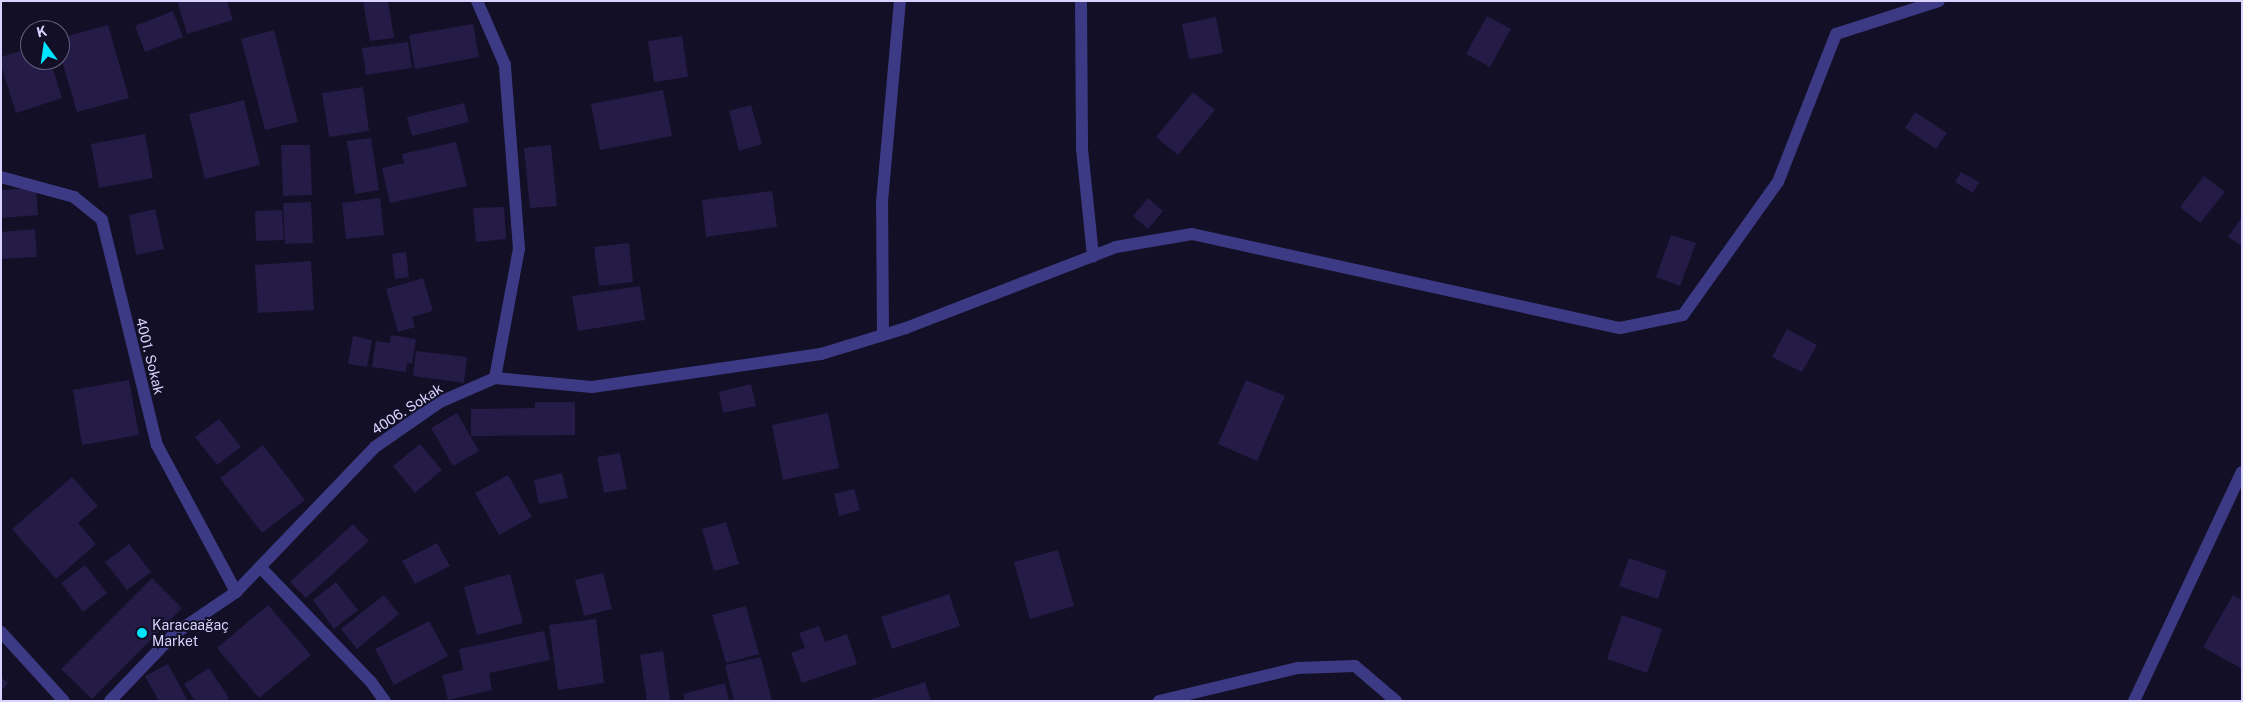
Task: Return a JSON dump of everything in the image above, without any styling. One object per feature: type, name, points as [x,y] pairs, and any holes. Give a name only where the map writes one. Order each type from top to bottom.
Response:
[{"type":"street","points":[[477,1],[505,64],[519,249],[495,378],[592,387],[821,354],[906,328],[1116,247],[1192,234],[1620,328],[1683,315],[1778,182],[1836,34],[1939,1]]},
{"type":"street","points":[[884,335],[882,202],[900,1]]},
{"type":"street","points":[[1081,1],[1082,150],[1093,256]]},
{"type":"street","name":"4001. Sokak","points":[[1,178],[74,197],[102,220],[157,445],[236,592]]},
{"type":"street","name":"4006. Sokak","points":[[110,701],[174,634],[236,592],[376,447],[440,402],[495,378]]},
{"type":"street","points":[[2134,701],[2242,472]]},
{"type":"street","points":[[260,567],[371,682],[385,701]]},
{"type":"street","points":[[1,632],[64,701]]},
{"type":"street","points":[[1159,701],[1297,668],[1355,666],[1396,701]]},
{"type":"building","points":[[177,1],[227,1],[233,20],[187,34]]},
{"type":"building","points":[[363,1],[388,1],[394,38],[370,41]]},
{"type":"building","points":[[173,11],[183,37],[145,52],[135,26]]},
{"type":"building","points":[[1487,16],[1511,29],[1490,67],[1466,54]]},
{"type":"building","points":[[1216,17],[1223,53],[1189,59],[1182,24]]},
{"type":"building","points":[[473,24],[479,57],[415,69],[409,35]]},
{"type":"building","points":[[108,25],[129,98],[77,112],[65,70],[70,70],[70,35]]},
{"type":"building","points":[[274,30],[298,122],[265,130],[241,39]]},
{"type":"building","points":[[682,36],[688,77],[654,82],[648,41]]},
{"type":"building","points":[[408,42],[412,68],[366,75],[362,48]]},
{"type":"building","points":[[20,51],[20,70],[53,70],[62,98],[16,113],[1,65],[1,57]]},
{"type":"building","points":[[363,87],[369,131],[329,137],[322,93]]},
{"type":"building","points":[[663,90],[672,136],[600,150],[591,104]]},
{"type":"building","points":[[1193,92],[1215,110],[1178,155],[1156,137]]},
{"type":"building","points":[[244,100],[260,165],[205,179],[189,114]]},
{"type":"building","points":[[464,103],[469,122],[412,136],[407,117]]},
{"type":"building","points":[[751,105],[762,144],[739,151],[729,111]]},
{"type":"building","points":[[1915,112],[1947,133],[1936,149],[1905,128]]},
{"type":"building","points":[[145,134],[153,178],[99,188],[91,144]]},
{"type":"building","points":[[371,138],[379,190],[355,194],[347,141]]},
{"type":"building","points":[[456,142],[467,186],[390,203],[382,168],[404,163],[402,154]]},
{"type":"building","points":[[281,145],[310,145],[312,195],[283,196]]},
{"type":"building","points":[[551,145],[557,206],[530,208],[524,148]]},
{"type":"building","points":[[1961,172],[1979,182],[1973,193],[1955,182]]},
{"type":"building","points":[[2204,176],[2225,192],[2200,223],[2180,207]]},
{"type":"building","points":[[36,188],[38,215],[1,218],[1,190]]},
{"type":"building","points":[[772,191],[777,227],[706,237],[702,200]]},
{"type":"building","points":[[380,198],[384,235],[346,239],[342,203]]},
{"type":"building","points":[[1148,198],[1163,211],[1148,229],[1133,216]]},
{"type":"building","points":[[311,202],[313,243],[285,244],[283,203]]},
{"type":"building","points":[[504,207],[506,239],[476,242],[473,208]]},
{"type":"building","points":[[155,209],[164,249],[136,255],[129,215]]},
{"type":"building","points":[[282,210],[284,240],[256,241],[255,211]]},
{"type":"building","points":[[2242,217],[2242,246],[2228,237]]},
{"type":"building","points":[[35,229],[37,257],[1,259],[1,232]]},
{"type":"building","points":[[1671,235],[1696,243],[1680,286],[1656,277]]},
{"type":"building","points":[[629,243],[633,282],[599,286],[594,247]]},
{"type":"building","points":[[406,252],[409,277],[395,279],[392,254]]},
{"type":"building","points":[[311,261],[314,310],[258,313],[255,265]]},
{"type":"building","points":[[423,278],[433,311],[412,317],[415,327],[398,332],[386,289]]},
{"type":"building","points":[[640,286],[645,320],[578,331],[572,296]]},
{"type":"building","points":[[1787,329],[1817,345],[1802,372],[1772,357]]},
{"type":"building","points":[[391,335],[416,339],[412,364],[407,363],[406,372],[372,367],[376,341],[390,343]]},
{"type":"building","points":[[353,336],[372,340],[367,367],[348,364]]},
{"type":"building","points":[[416,351],[467,357],[464,383],[413,376]]},
{"type":"building","points":[[129,380],[139,435],[82,445],[73,390]]},
{"type":"building","points":[[1246,380],[1285,396],[1257,461],[1218,444]]},
{"type":"building","points":[[751,384],[756,406],[723,413],[719,392]]},
{"type":"building","points":[[535,402],[575,402],[575,435],[471,436],[471,409],[535,408]]},
{"type":"building","points":[[457,413],[479,451],[453,466],[431,428]]},
{"type":"building","points":[[828,413],[839,468],[783,480],[772,425]]},
{"type":"building","points":[[219,419],[241,447],[217,465],[195,437]]},
{"type":"building","points":[[420,444],[442,470],[415,493],[393,466]]},
{"type":"building","points":[[263,445],[305,500],[262,533],[220,478]]},
{"type":"building","points":[[620,453],[627,489],[604,493],[597,457]]},
{"type":"building","points":[[562,473],[568,498],[539,504],[534,480]]},
{"type":"building","points":[[508,475],[532,517],[499,535],[475,493]]},
{"type":"building","points":[[72,477],[98,506],[78,523],[96,544],[56,579],[12,529]]},
{"type":"building","points":[[854,489],[860,510],[839,516],[834,494]]},
{"type":"building","points":[[726,522],[739,564],[714,571],[702,529]]},
{"type":"building","points":[[353,524],[369,541],[306,598],[290,582]]},
{"type":"building","points":[[437,543],[450,566],[415,584],[402,561]]},
{"type":"building","points":[[129,544],[151,572],[127,590],[105,562]]},
{"type":"building","points":[[1058,550],[1074,606],[1030,619],[1014,562]]},
{"type":"building","points":[[1629,558],[1667,571],[1658,599],[1619,586]]},
{"type":"building","points":[[85,565],[107,593],[83,612],[61,583]]},
{"type":"building","points":[[603,573],[612,609],[584,616],[575,580]]},
{"type":"building","points":[[510,574],[523,623],[477,635],[464,587]]},
{"type":"building","points":[[152,578],[182,608],[92,699],[61,669]]},
{"type":"building","points":[[336,582],[358,610],[334,629],[313,600]]},
{"type":"building","points":[[949,594],[960,626],[892,649],[881,617]]},
{"type":"building","points":[[384,595],[399,614],[357,649],[341,629]]},
{"type":"building","points":[[2233,595],[2242,600],[2242,669],[2203,647]]},
{"type":"building","points":[[268,605],[311,655],[259,698],[217,648]]},
{"type":"building","points":[[746,606],[759,654],[726,663],[712,615]]},
{"type":"building","points":[[1622,615],[1662,629],[1647,673],[1607,659]]},
{"type":"building","points":[[596,619],[604,683],[558,690],[549,625]]},
{"type":"building","points":[[429,621],[448,656],[394,685],[375,649]]},
{"type":"building","points":[[819,626],[825,642],[847,634],[857,664],[802,683],[791,653],[805,648],[799,633]]},
{"type":"building","points":[[544,631],[550,660],[489,673],[492,690],[448,700],[442,675],[463,670],[459,649]]},
{"type":"building","points":[[663,651],[670,701],[647,701],[640,655]]},
{"type":"building","points":[[761,657],[772,701],[734,701],[725,665]]},
{"type":"building","points":[[168,664],[188,701],[159,701],[145,676]]},
{"type":"building","points":[[209,668],[229,698],[225,701],[195,701],[184,684]]},
{"type":"building","points":[[1,677],[8,683],[1,691]]},
{"type":"building","points":[[925,682],[931,701],[869,701],[869,700]]},
{"type":"building","points":[[725,683],[729,701],[685,701],[683,694]]},
{"type":"place","name":"Karacaağaç Market","points":[[142,633]]}]
